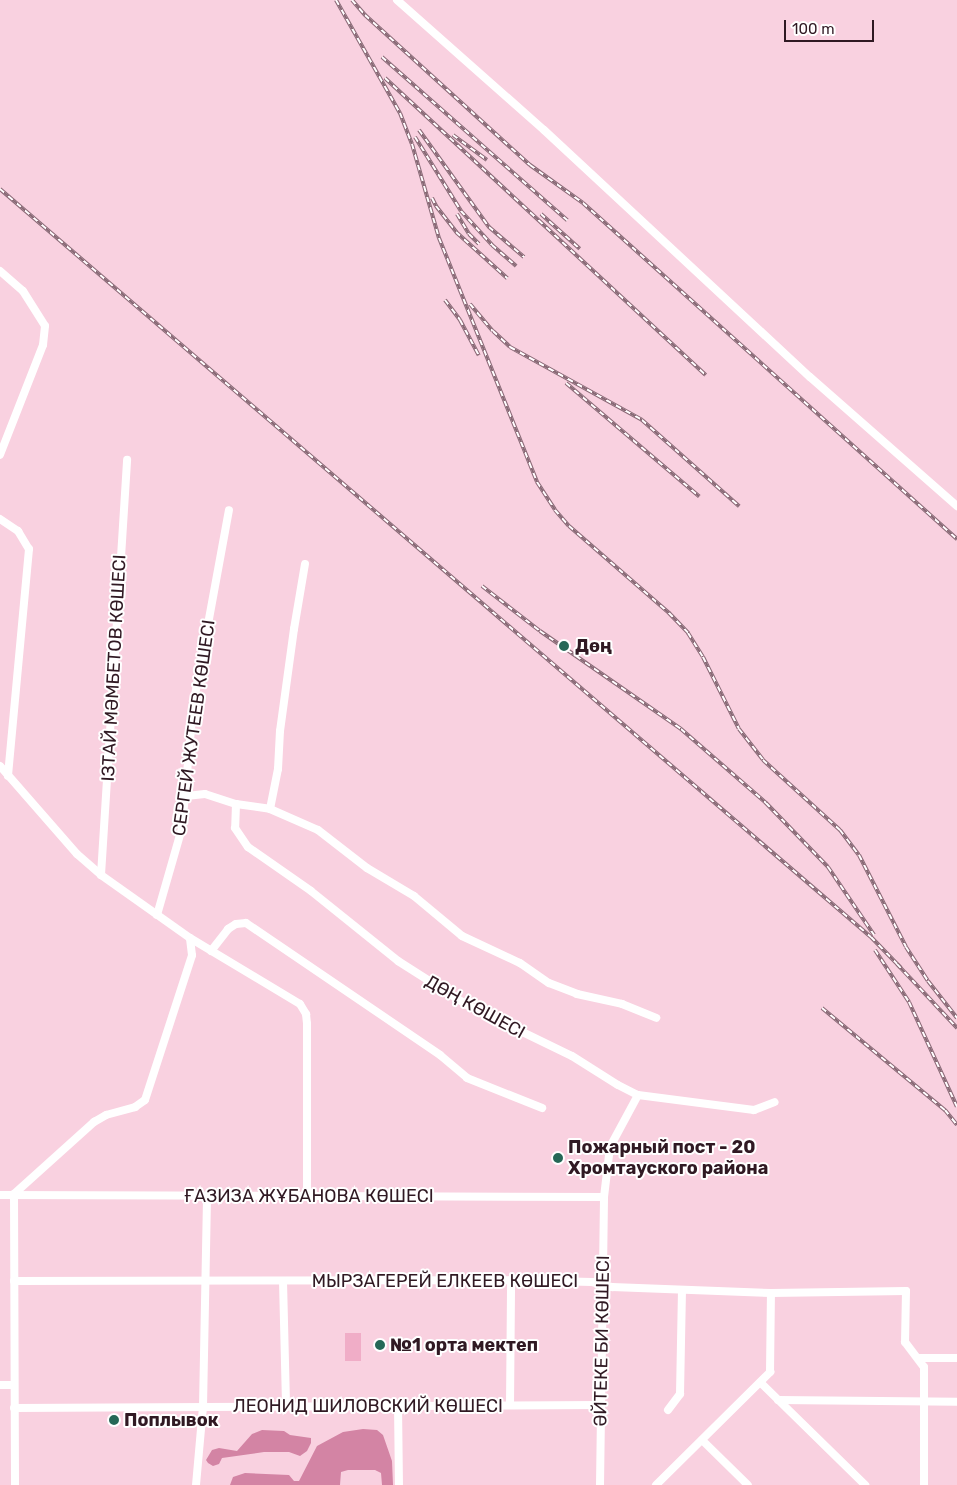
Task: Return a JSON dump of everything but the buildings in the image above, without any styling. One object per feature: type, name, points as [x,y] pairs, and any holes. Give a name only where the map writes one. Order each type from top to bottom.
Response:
[{"type":"street","points":[[397,0],[544,130],[810,377],[957,506]]},
{"type":"street","points":[[0,271],[23,291],[45,326],[43,345],[0,455]]},
{"type":"street","name":"ІЗТАЙ МӘМБЕТОВ КӨШЕСІ","points":[[101,875],[127,460]]},
{"type":"street","name":"СЕРГЕЙ ЖУТЕЕВ КӨШЕСІ","points":[[157,915],[182,828],[193,706],[229,510]]},
{"type":"street","points":[[0,519],[18,532],[29,550],[8,776]]},
{"type":"street","points":[[270,809],[278,769],[280,731],[305,564]]},
{"type":"street","points":[[0,766],[77,854],[101,875],[190,938],[300,1004],[306,1014],[307,1197]]},
{"type":"street","points":[[186,796],[205,794],[236,804],[270,809],[318,830],[368,868],[414,896],[462,936],[520,963],[549,983],[577,994],[622,1004],[656,1018]]},
{"type":"street","name":"ДӨҢ КӨШЕСІ","points":[[236,804],[235,828],[243,842],[317,896],[398,961],[469,1006],[572,1056],[618,1085],[638,1095],[754,1110],[775,1102]]},
{"type":"street","points":[[211,951],[228,929],[236,924],[246,923],[440,1056],[467,1078],[542,1108]]},
{"type":"street","points":[[14,1485],[14,1194],[94,1122],[106,1115],[135,1108],[145,1100],[192,955],[190,938]]},
{"type":"street","name":"ӘЙТЕКЕ БИ КӨШЕСІ","points":[[600,1485],[604,1197],[610,1147],[638,1095]]},
{"type":"street","name":"ҒАЗИЗА ЖҰБАНОВА КӨШЕСІ","points":[[0,1194],[604,1197]]},
{"type":"street","points":[[196,1485],[203,1407],[207,1196]]},
{"type":"street","points":[[510,1405],[511,1280]]},
{"type":"street","name":"МЫРЗАГЕРЕЙ ЕЛКЕЕВ КӨШЕСІ","points":[[14,1281],[511,1280],[592,1282],[612,1287],[770,1293],[906,1291],[905,1342],[912,1353],[919,1358]]},
{"type":"street","points":[[283,1281],[286,1406]]},
{"type":"street","points":[[668,1410],[680,1394],[682,1290]]},
{"type":"street","points":[[656,1485],[761,1383],[772,1368],[770,1293]]},
{"type":"street","points":[[924,1485],[924,1367],[919,1358],[957,1358]]},
{"type":"street","points":[[761,1383],[865,1485]]},
{"type":"street","points":[[0,1385],[14,1385]]},
{"type":"street","points":[[778,1400],[957,1402]]},
{"type":"street","points":[[398,1405],[398,1485]]},
{"type":"street","name":"ЛЕОНИД ШИЛОВСКИЙ КӨШЕСІ","points":[[14,1408],[601,1405]]},
{"type":"street","points":[[702,1440],[748,1485]]},
{"type":"shaded area","points":[[345,1333],[361,1333],[361,1361],[345,1361]]},
{"type":"shaded area","points":[[363,1429],[377,1430],[383,1435],[392,1461],[393,1485],[382,1485],[381,1473],[375,1470],[348,1470],[341,1472],[340,1485],[230,1485],[233,1477],[245,1473],[289,1475],[294,1481],[299,1481],[317,1446],[343,1432]]},
{"type":"shaded area","points":[[262,1430],[284,1431],[290,1435],[311,1438],[311,1443],[307,1451],[300,1456],[289,1452],[264,1452],[222,1458],[219,1464],[213,1466],[206,1460],[212,1450],[219,1448],[237,1451],[252,1434]]},
{"type":"railway","points":[[336,0],[400,113],[412,144],[439,238],[537,482],[555,510],[569,526],[669,613],[688,633],[703,657],[739,729],[763,760],[840,830],[859,855],[906,947],[928,981],[957,1018]]},
{"type":"railway","points":[[352,0],[365,15],[530,165],[583,203],[957,539]]},
{"type":"railway","points":[[382,57],[567,220]]},
{"type":"railway","points":[[385,78],[706,375]]},
{"type":"railway","points":[[419,130],[489,227],[524,257]]},
{"type":"railway","points":[[453,135],[487,160]]},
{"type":"railway","points":[[415,137],[461,211],[492,245],[516,266]]},
{"type":"railway","points":[[0,189],[871,937],[901,968]]},
{"type":"railway","points":[[432,198],[456,232],[507,278]]},
{"type":"railway","points":[[457,214],[469,234],[479,244]]},
{"type":"railway","points":[[541,214],[580,249]]},
{"type":"railway","points":[[445,300],[460,320],[479,355]]},
{"type":"railway","points":[[470,304],[493,331],[510,347],[642,420],[739,506]]},
{"type":"railway","points":[[566,383],[699,496]]},
{"type":"railway","points":[[482,586],[540,631],[681,729],[766,803],[828,867],[874,935]]},
{"type":"railway","points":[[875,950],[909,1002],[957,1107]]},
{"type":"railway","points":[[897,964],[957,1028]]},
{"type":"railway","points":[[822,1008],[945,1110],[957,1125]]},
{"type":"place","name":"Дөң","points":[[564,646]]},
{"type":"place","name":"Пожарный пост - 20 Хромтауского района","points":[[558,1158]]},
{"type":"place","name":"№1 орта мектеп","points":[[380,1345]]},
{"type":"place","name":"Поплывок","points":[[114,1420]]}]
